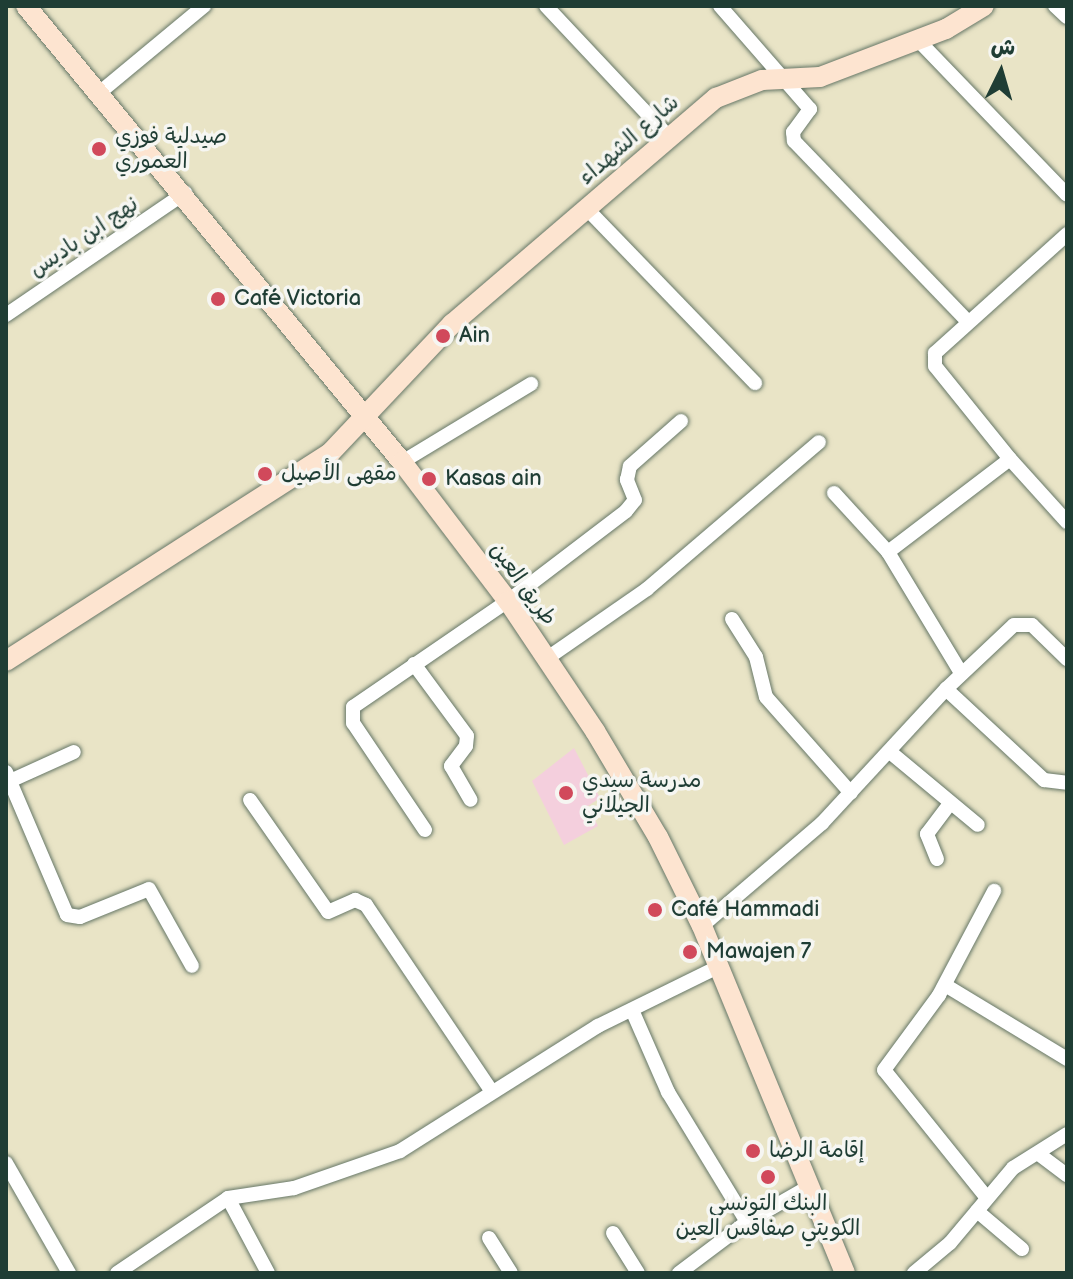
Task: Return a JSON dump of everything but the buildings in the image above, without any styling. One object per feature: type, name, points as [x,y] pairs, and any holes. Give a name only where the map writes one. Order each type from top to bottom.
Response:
[{"type":"main road","name":"طريق العين","points":[[26,6],[185,193],[402,462],[508,601],[627,782],[702,926],[845,1273]]},
{"type":"main road","name":"شارع الشهداء","points":[[6,661],[287,485],[330,453],[452,324],[716,98],[741,85],[820,77],[917,39],[984,6]]},
{"type":"street","points":[[98,94],[204,6]]},
{"type":"street","points":[[546,6],[669,137]]},
{"type":"street","points":[[720,6],[810,109],[793,132],[794,141],[967,321]]},
{"type":"street","points":[[1055,6],[1067,17]]},
{"type":"street","points":[[917,39],[1067,195]]},
{"type":"street","name":"نهج ابن باديس","points":[[7,312],[185,193]]},
{"type":"street","points":[[587,209],[755,383]]},
{"type":"street","points":[[1067,234],[935,353],[935,366],[1010,459],[1067,522]]},
{"type":"street","points":[[402,462],[531,384]]},
{"type":"street","points":[[425,830],[350,717],[353,707],[508,601],[626,511],[635,500],[627,480],[630,466],[681,421]]},
{"type":"street","points":[[546,659],[647,589],[819,442]]},
{"type":"street","points":[[888,552],[1010,459]]},
{"type":"street","points":[[834,493],[888,552],[961,673]]},
{"type":"street","points":[[732,619],[756,657],[766,697],[851,793]]},
{"type":"street","points":[[702,926],[851,793],[961,673],[1020,622],[1032,625],[1067,659]]},
{"type":"street","points":[[414,664],[467,736],[466,746],[451,766],[471,800]]},
{"type":"street","points":[[946,689],[1044,780],[1067,783]]},
{"type":"street","points":[[74,752],[8,776],[67,915],[80,917],[149,889],[192,966]]},
{"type":"street","points":[[890,752],[978,825]]},
{"type":"street","points":[[250,800],[328,912],[355,900],[366,905],[492,1092]]},
{"type":"street","points":[[937,859],[927,834],[950,804]]},
{"type":"street","points":[[987,1198],[885,1073],[945,985],[994,891]]},
{"type":"street","points":[[117,1273],[228,1198],[294,1188],[385,1158],[430,1135],[492,1092],[632,1010],[718,967]]},
{"type":"street","points":[[945,985],[1067,1059]]},
{"type":"street","points":[[632,1010],[668,1092],[747,1222]]},
{"type":"street","points":[[919,1272],[1013,1168],[1040,1155],[1067,1134]]},
{"type":"street","points":[[1040,1155],[1067,1175]]},
{"type":"street","points":[[6,1163],[69,1273]]},
{"type":"street","points":[[679,1273],[747,1222],[808,1187]]},
{"type":"street","points":[[228,1198],[268,1273]]},
{"type":"street","points":[[977,1211],[1022,1249]]},
{"type":"street","points":[[613,1233],[638,1273]]},
{"type":"street","points":[[489,1238],[511,1273]]},
{"type":"shaded area","name":"مدرسة سيدي الجيلاني","points":[[574,748],[600,798],[588,806],[598,826],[564,845],[532,781]]},
{"type":"place","name":"صيدلية فوزي العموري","points":[[99,149]]},
{"type":"place","name":"Café Victoria","points":[[218,299]]},
{"type":"place","name":"Ain","points":[[443,336]]},
{"type":"place","name":"مقهى الأصيل","points":[[265,474]]},
{"type":"place","name":"Kasas ain","points":[[429,479]]},
{"type":"place","name":"مدرسة سيدي الجيلاني","points":[[566,793]]},
{"type":"place","name":"Café Hammadi","points":[[655,910]]},
{"type":"place","name":"Mawajen 7","points":[[690,952]]},
{"type":"place","name":"إقامة الرضا","points":[[753,1151]]},
{"type":"place","name":"البنك التونسي الكويتي صفاقس العين","points":[[768,1177]]}]
